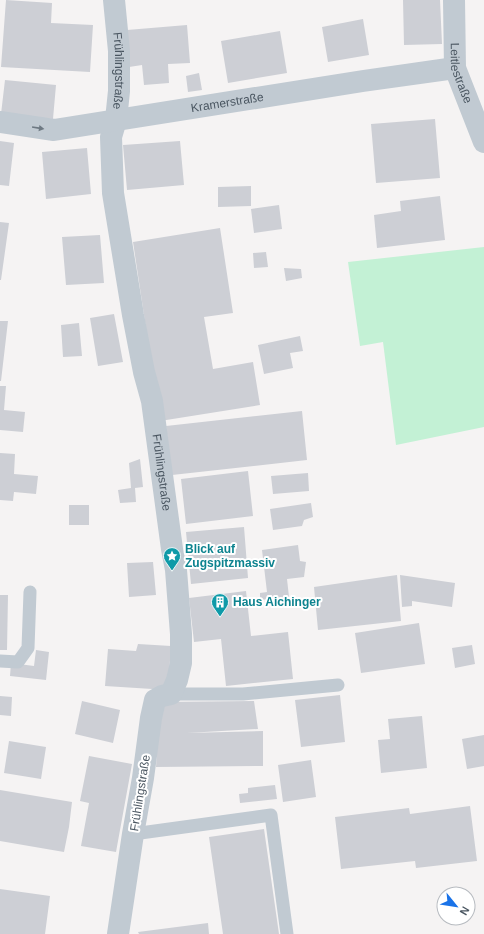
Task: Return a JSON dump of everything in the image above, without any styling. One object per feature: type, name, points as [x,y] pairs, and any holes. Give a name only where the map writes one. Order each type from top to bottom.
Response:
[{"type":"street","name":"Frühlingstraße","points":[[114,0],[119,51],[119,91],[116,120],[111,138],[113,193],[133,315],[144,372],[152,401],[176,570],[181,634],[181,663],[177,680],[171,694],[162,696],[155,700],[151,718],[118,934]]},
{"type":"street","name":"Leitlestraße","points":[[454,0],[455,68],[484,142]]},
{"type":"street","name":"Kramerstraße","points":[[0,122],[54,130],[355,82],[455,68]]},
{"type":"lane","points":[[0,662],[18,662],[28,648],[30,592]]},
{"type":"lane","points":[[171,694],[243,694],[338,685]]},
{"type":"lane","points":[[133,834],[271,815],[287,934]]},
{"type":"green space","points":[[484,247],[484,427],[396,445],[383,342],[360,346],[348,262]]},
{"type":"building","points":[[6,0],[52,3],[51,23],[93,25],[90,72],[1,67]]},
{"type":"building","points":[[403,0],[440,0],[442,44],[404,45]]},
{"type":"building","points":[[363,19],[369,55],[328,62],[322,27]]},
{"type":"building","points":[[187,25],[190,63],[168,64],[169,83],[144,85],[142,65],[129,67],[127,30]]},
{"type":"building","points":[[280,31],[287,73],[228,83],[221,41]]},
{"type":"building","points":[[199,73],[202,90],[188,92],[186,76]]},
{"type":"building","points":[[5,80],[56,85],[53,119],[1,114]]},
{"type":"building","points":[[435,119],[440,178],[376,183],[371,124]]},
{"type":"building","points":[[0,141],[14,143],[9,186],[0,185]]},
{"type":"building","points":[[180,141],[184,185],[127,190],[123,145]]},
{"type":"building","points":[[87,148],[91,194],[46,199],[42,152]]},
{"type":"building","points":[[251,186],[251,206],[218,207],[218,187]]},
{"type":"building","points":[[440,196],[445,240],[377,248],[374,215],[401,211],[400,201]]},
{"type":"building","points":[[279,205],[282,229],[254,233],[251,209]]},
{"type":"building","points":[[0,222],[9,223],[1,280],[0,280]]},
{"type":"building","points":[[220,228],[233,313],[204,317],[213,369],[253,362],[260,405],[160,421],[133,242]]},
{"type":"building","points":[[100,235],[104,283],[66,285],[62,237]]},
{"type":"building","points":[[266,252],[268,267],[254,268],[253,253]]},
{"type":"building","points":[[284,268],[301,269],[302,278],[286,281]]},
{"type":"building","points":[[114,314],[123,362],[98,366],[90,318]]},
{"type":"building","points":[[0,321],[8,321],[1,381],[0,381]]},
{"type":"building","points":[[79,323],[82,356],[63,357],[61,325]]},
{"type":"building","points":[[300,336],[303,351],[290,353],[293,368],[264,374],[258,345]]},
{"type":"building","points":[[0,386],[6,386],[4,410],[25,412],[23,432],[0,430]]},
{"type":"building","points":[[302,411],[307,460],[172,475],[166,426]]},
{"type":"building","points":[[0,453],[15,454],[14,474],[38,476],[36,494],[14,492],[13,501],[0,500]]},
{"type":"building","points":[[140,459],[143,487],[135,488],[136,502],[120,503],[118,490],[131,488],[129,463]]},
{"type":"building","points":[[248,471],[253,516],[186,524],[181,479]]},
{"type":"building","points":[[308,473],[309,491],[273,494],[271,476]]},
{"type":"building","points":[[311,503],[313,517],[304,520],[302,526],[273,530],[270,509]]},
{"type":"building","points":[[69,505],[89,505],[89,525],[69,525]]},
{"type":"building","points":[[244,527],[248,578],[191,584],[186,532]]},
{"type":"building","points":[[298,545],[300,561],[306,562],[304,577],[287,579],[289,597],[260,600],[260,593],[267,592],[262,550]]},
{"type":"building","points":[[153,562],[156,595],[129,597],[127,563]]},
{"type":"building","points":[[397,575],[401,621],[318,630],[314,587]]},
{"type":"building","points":[[400,575],[455,583],[452,607],[412,601],[412,606],[402,607]]},
{"type":"building","points":[[246,591],[251,636],[288,632],[293,679],[226,686],[221,639],[194,642],[189,598]]},
{"type":"building","points":[[0,595],[8,595],[7,650],[0,650]]},
{"type":"building","points":[[419,623],[425,664],[361,673],[355,633]]},
{"type":"building","points":[[138,644],[171,646],[168,690],[105,686],[108,649],[136,651]]},
{"type":"building","points":[[472,645],[475,664],[455,668],[452,648]]},
{"type":"building","points":[[36,650],[49,652],[46,680],[10,676],[11,663],[34,666]]},
{"type":"building","points":[[340,695],[345,742],[301,747],[295,700]]},
{"type":"building","points":[[0,696],[12,697],[11,716],[0,715]]},
{"type":"building","points":[[82,701],[120,710],[113,743],[75,734]]},
{"type":"building","points":[[254,701],[258,729],[187,733],[263,731],[263,766],[156,767],[160,702]]},
{"type":"building","points":[[422,716],[427,768],[381,773],[378,740],[390,739],[388,719]]},
{"type":"building","points":[[484,735],[484,766],[467,769],[462,739]]},
{"type":"building","points":[[9,741],[46,747],[41,779],[4,773]]},
{"type":"building","points":[[89,756],[132,764],[116,852],[81,846],[89,803],[80,801]]},
{"type":"building","points":[[311,760],[316,797],[283,802],[278,765]]},
{"type":"building","points":[[275,785],[277,799],[240,803],[239,794],[248,793],[248,788]]},
{"type":"building","points":[[0,790],[72,802],[64,852],[0,841]]},
{"type":"building","points":[[470,806],[477,861],[416,868],[415,861],[341,869],[335,817],[409,808],[410,814]]},
{"type":"building","points":[[264,829],[279,934],[223,934],[209,837]]},
{"type":"building","points":[[0,889],[50,896],[45,934],[0,934]]},
{"type":"building","points":[[208,923],[209,934],[139,934],[138,932]]},
{"type":"place","name":"Blick auf Zugspitzmassiv","points":[[172,571]]},
{"type":"place","name":"Haus Aichinger","points":[[220,617]]}]
